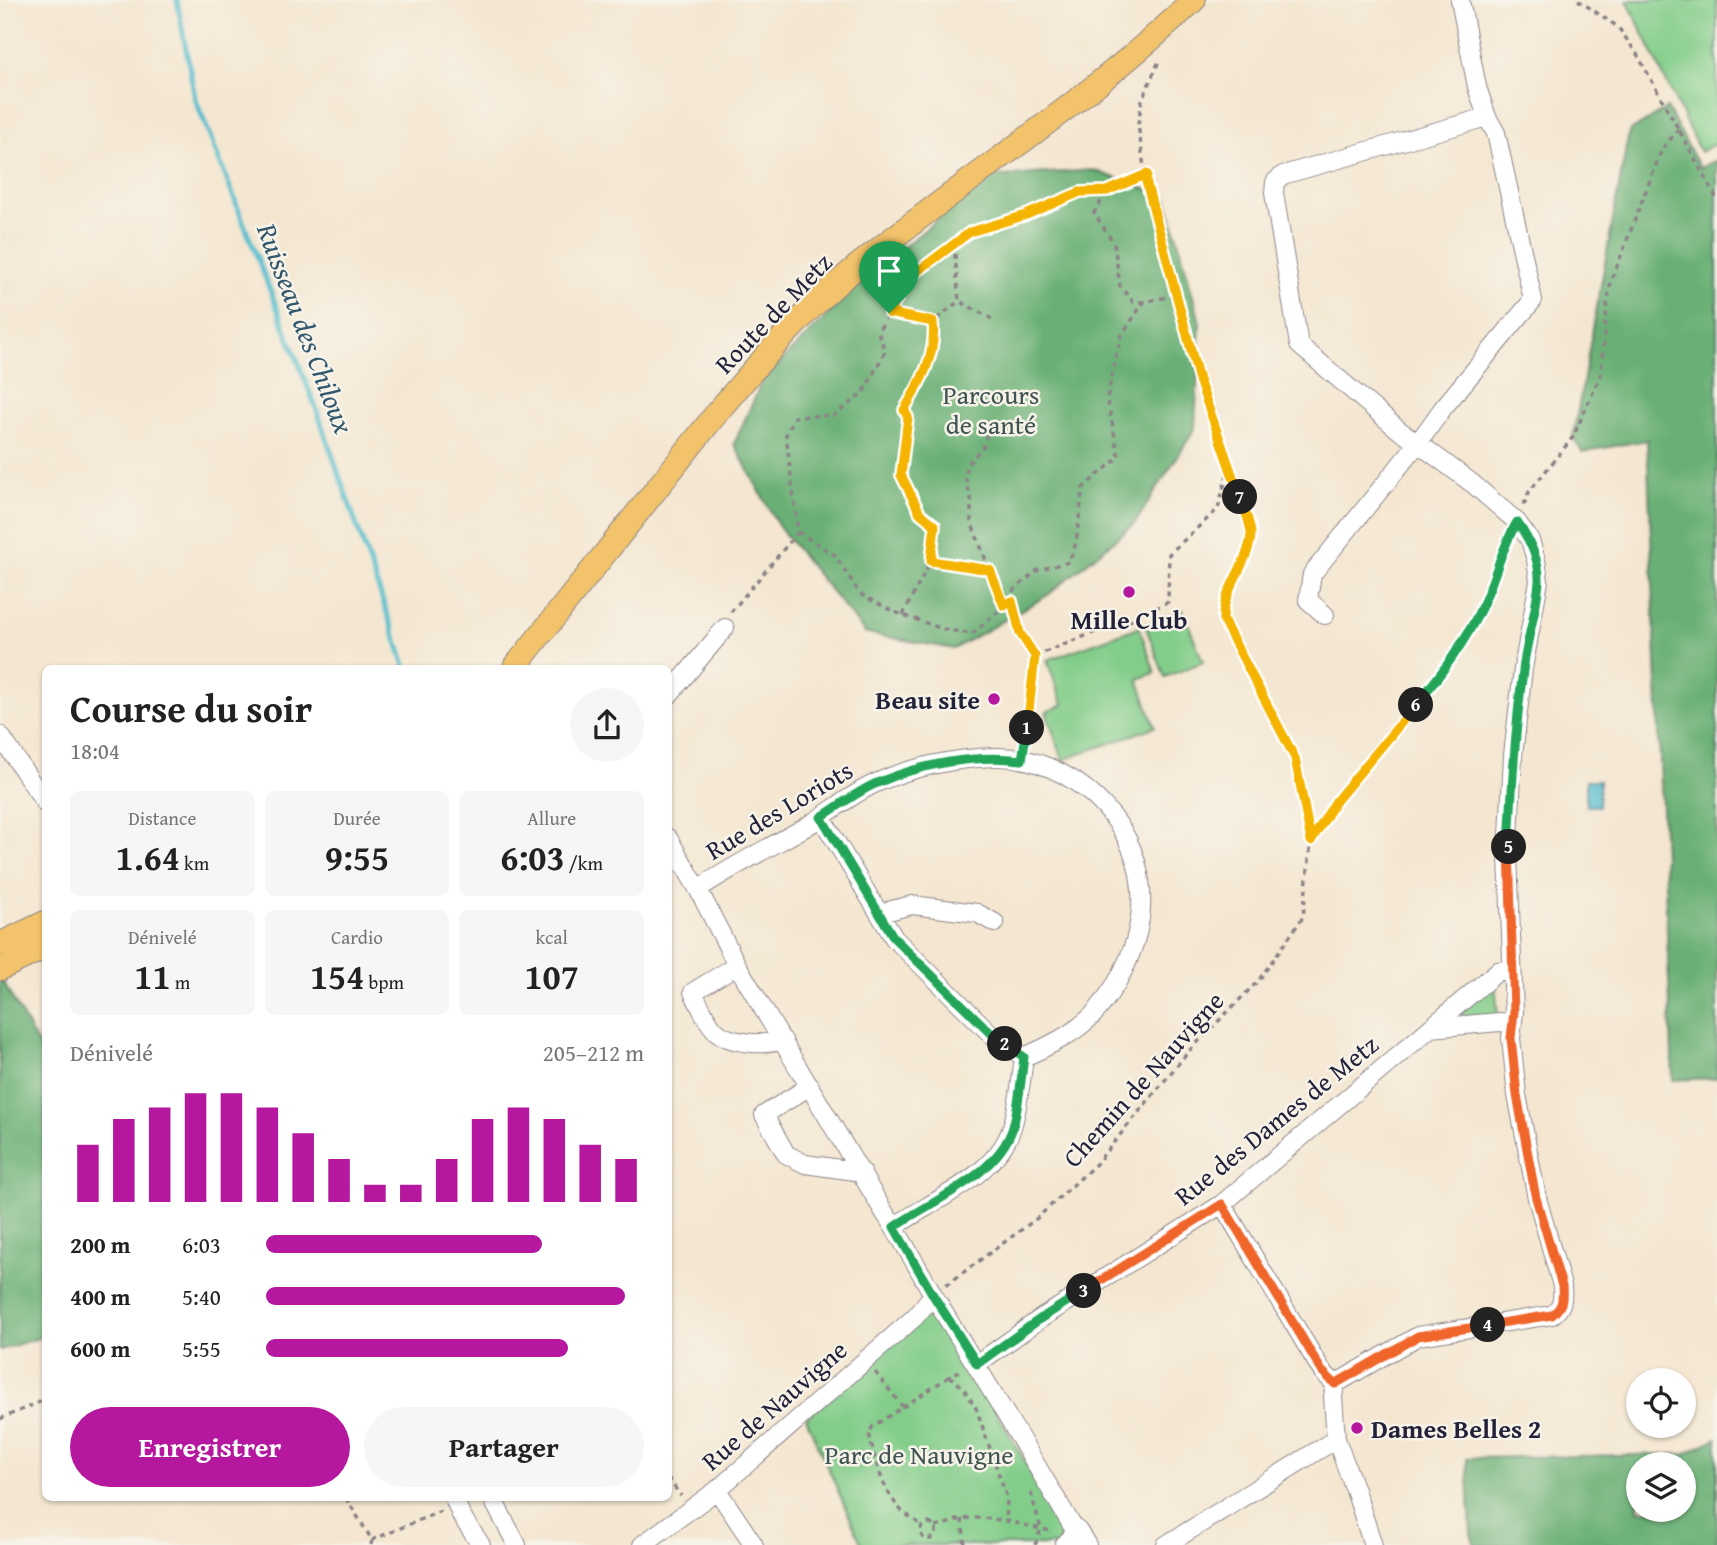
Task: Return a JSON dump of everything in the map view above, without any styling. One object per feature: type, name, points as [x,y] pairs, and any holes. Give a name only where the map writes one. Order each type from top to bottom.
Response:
[{"type":"main road","name":"Route de Metz","points":[[516,665],[720,409],[811,310],[858,265],[1032,136],[1152,41],[1189,2]]},
{"type":"main road","points":[[0,944],[42,924]]},
{"type":"main road","points":[[0,969],[42,949]]},
{"type":"street","points":[[1325,615],[1308,600],[1312,574],[1443,408],[1533,300],[1496,133],[1487,117],[1478,87],[1460,0]]},
{"type":"street","points":[[1335,1384],[1418,1336],[1552,1315],[1560,1309],[1563,1300],[1562,1286],[1536,1198],[1517,1095],[1511,1038],[1508,856],[1513,755],[1523,669],[1539,581],[1536,560],[1530,540],[1517,522],[1473,484],[1400,431],[1299,345],[1274,193],[1275,182],[1283,175],[1487,117]]},
{"type":"street","points":[[672,691],[725,628]]},
{"type":"street","points":[[0,735],[42,798]]},
{"type":"street","name":"Rue des Loriots","points":[[698,888],[876,783],[925,768],[985,758],[1043,764],[1062,773],[1084,787],[1120,825],[1133,848],[1143,906],[1137,937],[1127,964],[1094,1014],[1061,1039],[1024,1057]]},
{"type":"street","points":[[821,817],[894,938],[995,1037],[1024,1057],[1013,1126],[996,1157],[982,1171],[894,1227]]},
{"type":"street","name":"Rue des Loriots","points":[[672,845],[698,888],[737,965],[933,1295],[1082,1538]]},
{"type":"street","points":[[880,913],[912,905],[977,913],[995,923]]},
{"type":"street","points":[[737,965],[693,992],[715,1031],[734,1040],[771,1044],[783,1040]]},
{"type":"street","name":"Rue des Dames de Metz","points":[[976,1362],[1222,1204],[1498,971],[1511,969]]},
{"type":"street","points":[[1430,1028],[1512,1023]]},
{"type":"street","points":[[810,1086],[764,1115],[786,1153],[806,1164],[862,1172]]},
{"type":"street","points":[[1222,1204],[1322,1371],[1335,1384]]},
{"type":"street","name":"Rue de Nauvigne","points":[[642,1545],[718,1490],[915,1317],[933,1295]]},
{"type":"street","points":[[1335,1384],[1333,1397],[1336,1439],[1373,1545]]},
{"type":"street","points":[[1167,1545],[1336,1439]]},
{"type":"street","points":[[718,1490],[754,1545]]},
{"type":"street","points":[[455,1501],[481,1545]]},
{"type":"street","points":[[494,1501],[517,1545]]},
{"type":"street","points":[[1064,1545],[1082,1538]]},
{"type":"path","points":[[1578,0],[1618,27],[1637,54],[1717,199]]},
{"type":"path","points":[[1152,41],[1159,61],[1142,100],[1138,124],[1146,181],[1199,380],[1230,463],[1251,532],[1247,552],[1224,599],[1223,620],[1295,758],[1311,841]]},
{"type":"path","points":[[1311,841],[1336,801],[1451,661],[1482,606],[1506,539],[1517,522],[1529,492],[1573,437],[1601,374],[1611,282],[1662,149],[1679,129]]},
{"type":"path","points":[[725,628],[733,607],[798,532],[786,435],[794,417],[835,415],[864,392],[885,351],[878,332],[909,278],[970,232],[1026,215],[1080,192],[1107,191],[1147,174]]},
{"type":"path","points":[[1107,191],[1094,213],[1114,243],[1121,286],[1133,302],[1177,295]]},
{"type":"path","points":[[954,244],[959,301]]},
{"type":"path","points":[[959,301],[994,320]]},
{"type":"path","points":[[933,322],[959,301]]},
{"type":"path","points":[[1022,760],[1035,656],[1020,633],[1010,593],[1038,570],[1069,562],[1076,543],[1083,488],[1119,457],[1107,398],[1121,336],[1144,302]]},
{"type":"path","points":[[889,313],[933,322]]},
{"type":"path","points":[[903,615],[931,561],[935,525],[920,513],[901,475],[908,417],[904,410],[923,377],[935,337],[933,322]]},
{"type":"path","points":[[990,425],[984,445],[967,465],[967,482],[971,498],[971,522],[1004,606]]},
{"type":"path","points":[[1035,656],[1108,627],[1116,627],[1168,602],[1169,554],[1218,509],[1230,463]]},
{"type":"path","points":[[798,532],[835,555],[860,594],[903,615],[943,629],[972,634],[1012,601]]},
{"type":"path","points":[[931,561],[990,570]]},
{"type":"path","name":"Chemin de Nauvigne","points":[[933,1295],[1036,1219],[1096,1164],[1189,1051],[1259,980],[1303,917],[1311,841]]},
{"type":"path","points":[[864,1360],[903,1407]]},
{"type":"path","points":[[922,1526],[900,1508],[882,1479],[869,1433],[873,1426],[976,1362]]},
{"type":"path","points":[[950,1376],[964,1389],[976,1408],[1007,1498],[1006,1521]]},
{"type":"path","points":[[0,1419],[42,1401]]},
{"type":"path","points":[[991,1452],[1006,1452],[1012,1457]]},
{"type":"path","points":[[931,1539],[924,1539],[920,1532],[922,1526],[929,1523],[936,1527],[962,1519],[1006,1521],[1041,1529],[1027,1479]]},
{"type":"path","points":[[348,1501],[371,1543],[455,1501]]},
{"type":"path","points":[[962,1519],[965,1545]]},
{"type":"path","points":[[929,1545],[936,1535],[936,1527]]},
{"type":"green space","points":[[1627,0],[1717,0],[1717,143],[1700,152]]},
{"type":"green space","points":[[1667,108],[1700,168],[1717,160],[1717,1078],[1673,1080],[1647,440],[1582,452],[1573,437],[1629,132]]},
{"type":"green space","name":"Parcours de santé","points":[[1093,170],[1166,196],[1200,322],[1195,429],[1135,523],[1048,595],[954,649],[865,633],[779,527],[734,444],[763,379],[859,284],[989,177]]},
{"type":"green space","points":[[1183,610],[1203,662],[1165,677],[1145,625]]},
{"type":"green space","points":[[1139,627],[1155,673],[1138,679],[1155,727],[1063,760],[1046,712],[1063,705],[1047,660]]},
{"type":"green space","points":[[0,976],[42,1052],[42,1337],[0,1350]]},
{"type":"green space","points":[[1495,982],[1498,1016],[1458,1018],[1457,1015]]},
{"type":"green space","name":"Parc de Nauvigne","points":[[928,1309],[937,1312],[1063,1526],[1059,1545],[862,1545],[806,1418]]},
{"type":"green space","points":[[1717,1438],[1717,1545],[1475,1545],[1471,1534],[1467,1458],[1626,1455],[1626,1522],[1696,1522],[1696,1452],[1689,1452]]},
{"type":"water","points":[[1586,780],[1599,780],[1599,806],[1586,806]]},
{"type":"waterway","name":"Ruisseau des Chiloux","points":[[177,0],[195,98],[316,408],[405,665]]},
{"type":"place","name":"Mille Club","points":[[1129,592]]},
{"type":"place","name":"Beau site","points":[[994,699]]},
{"type":"place","name":"Dames Belles 2","points":[[1357,1428]]},
{"type":"route","points":[[1147,174],[1146,181],[1199,380],[1230,463],[1251,532],[1247,552],[1224,599],[1223,620],[1295,758],[1311,841],[1336,801],[1451,661],[1482,606],[1506,539],[1517,522],[1530,540],[1539,581],[1523,669],[1513,755],[1508,856],[1514,1012],[1511,1038],[1517,1095],[1536,1198],[1562,1286],[1563,1300],[1560,1309],[1552,1315],[1418,1336],[1335,1384],[1322,1371],[1222,1204],[1040,1319],[977,1364],[894,1227],[982,1171],[996,1157],[1013,1126],[1024,1057],[995,1037],[894,938],[821,817],[876,783],[925,768],[972,759],[998,757],[1022,760],[1035,656],[1020,633],[1012,601],[1004,606],[990,570],[931,561],[935,525],[920,513],[901,475],[908,417],[904,410],[923,377],[935,337],[933,322],[889,313],[909,278],[970,232],[1026,215],[1080,192],[1107,191],[1147,174]]}]
